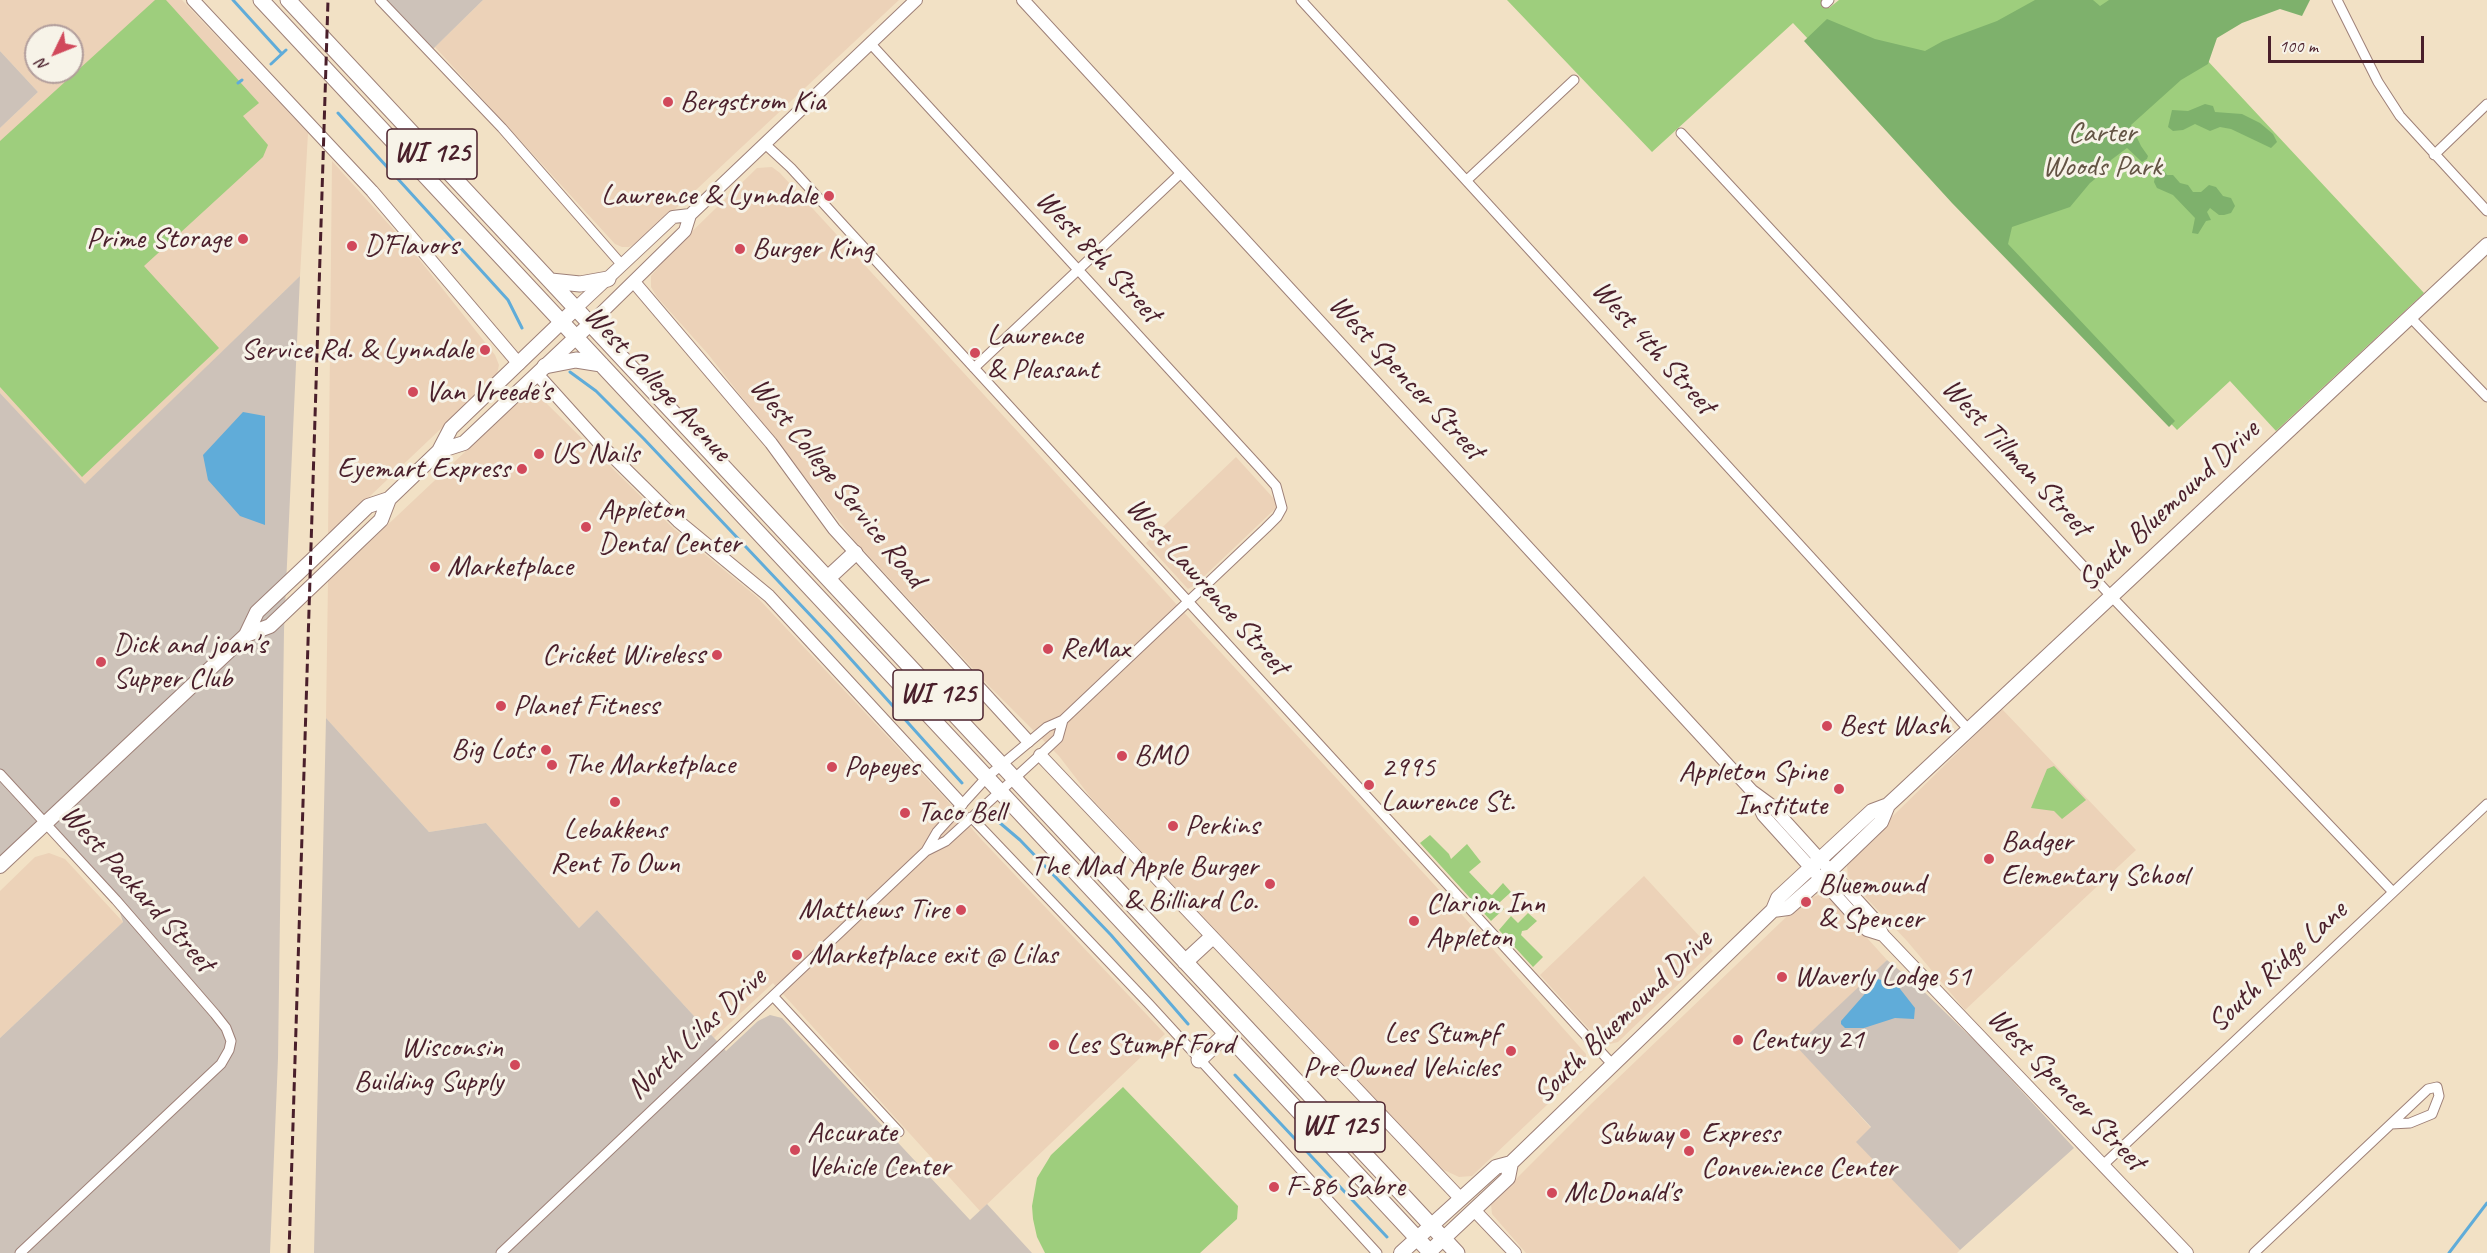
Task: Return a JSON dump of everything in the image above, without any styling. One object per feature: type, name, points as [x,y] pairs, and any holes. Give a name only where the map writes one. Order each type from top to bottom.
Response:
[{"type":"main road","name":"West College Avenue","points":[[261,0],[1429,1252]]},
{"type":"main road","name":"West College Avenue","points":[[288,0],[1457,1253]]},
{"type":"main road","name":"South Bluemound Drive","points":[[1401,1253],[1496,1167],[1511,1163],[1773,910],[1778,898],[1872,811],[1888,805],[2487,245]]},
{"type":"main road","points":[[551,281],[580,284],[608,279]]},
{"type":"main road","points":[[0,866],[246,635],[257,612],[368,506],[389,499],[439,451],[451,428],[576,308]]},
{"type":"main road","points":[[439,451],[464,442],[590,324]]},
{"type":"main road","points":[[541,370],[576,360],[601,364]]},
{"type":"main road","points":[[828,578],[855,553]]},
{"type":"main road","name":"South Bluemound Drive","points":[[1773,910],[1788,908],[1825,875],[1881,822],[1888,805]]},
{"type":"main road","points":[[1185,962],[1211,938]]},
{"type":"main road","points":[[1199,1060],[1226,1034]]},
{"type":"main road","name":"South Bluemound Drive","points":[[1429,1252],[1508,1178],[1511,1163]]},
{"type":"street","points":[[192,0],[387,208],[519,364]]},
{"type":"street","points":[[380,0],[502,128],[622,266]]},
{"type":"street","points":[[590,324],[685,231],[690,215],[916,0]]},
{"type":"street","name":"West Spencer Street","points":[[1023,0],[1752,791],[1771,806],[1867,930],[1883,935],[2187,1253]]},
{"type":"street","name":"West 4th Street","points":[[1301,0],[1969,730]]},
{"type":"street","points":[[2337,0],[2352,33],[2391,103],[2434,155],[2487,211]]},
{"type":"street","name":"West 8th Street","points":[[870,43],[1276,486],[1282,508],[1277,517],[1188,602]]},
{"type":"street","points":[[1467,180],[1574,80]]},
{"type":"street","points":[[2434,155],[2487,104]]},
{"type":"street","name":"West Tillman Street","points":[[1681,133],[2111,596],[2393,892]]},
{"type":"street","name":"West Lawrence Street","points":[[765,144],[790,168],[1612,1064]]},
{"type":"street","points":[[974,368],[1182,172]]},
{"type":"street","points":[[576,308],[673,218],[690,215]]},
{"type":"street","name":"West College Service Road","points":[[634,282],[763,432],[820,512],[855,553],[1028,741]]},
{"type":"street","points":[[2410,316],[2487,397]]},
{"type":"street","points":[[541,370],[601,445],[678,521],[769,596],[961,804]]},
{"type":"street","points":[[1063,720],[1188,602]]},
{"type":"street","name":"North Lilas Drive","points":[[926,850],[946,841],[1058,738],[1063,720]]},
{"type":"street","name":"North Lilas Drive","points":[[501,1253],[926,850],[937,832],[987,777],[1028,741],[1047,727],[1063,720]]},
{"type":"street","points":[[1040,755],[1211,938],[1461,1199]]},
{"type":"street","name":"West Packard Street","points":[[0,774],[220,1020],[231,1041],[221,1064],[21,1253]]},
{"type":"street","name":"South Ridge Lane","points":[[2103,1165],[2487,804]]},
{"type":"street","points":[[971,818],[1156,1012],[1377,1253]]},
{"type":"street","points":[[773,996],[899,1132]]},
{"type":"street","points":[[2254,1253],[2428,1089],[2437,1087],[2439,1096],[2432,1114],[2410,1123],[2391,1124]]},
{"type":"street","points":[[1475,1211],[1515,1253]]},
{"type":"shaded area","points":[[0,0],[182,0],[308,133],[300,276],[85,485],[0,393],[0,128],[38,92],[31,84],[84,84],[84,24],[24,24],[24,77],[0,51]]},
{"type":"shaded area","points":[[380,0],[483,0],[431,51]]},
{"type":"shaded area","points":[[483,0],[899,0],[682,203],[636,243],[629,247],[622,247],[615,244],[435,47]]},
{"type":"shaded area","points":[[0,51],[24,77],[24,84],[31,84],[38,92],[0,128]]},
{"type":"shaded area","points":[[332,161],[411,249],[495,355],[499,365],[497,374],[489,383],[328,536]]},
{"type":"shaded area","points":[[772,167],[780,173],[1475,929],[1586,1054],[1586,1068],[1472,1176],[1459,1177],[1444,1170],[1417,1147],[1314,1034],[1092,799],[1059,756],[988,685],[854,540],[708,354],[657,297],[651,287],[651,276],[673,250],[757,168]]},
{"type":"shaded area","points":[[300,276],[284,630],[278,1058],[270,1253],[0,1253],[0,1038],[123,922],[116,900],[46,823],[0,866],[0,393],[85,484]]},
{"type":"shaded area","points":[[530,396],[542,399],[674,529],[757,597],[1165,1034],[980,1211],[773,983],[714,1038],[597,910],[579,928],[486,823],[429,832],[326,718],[328,581],[520,400]]},
{"type":"shaded area","points":[[1236,457],[1276,501],[1277,507],[1195,585],[1188,589],[1146,543]]},
{"type":"shaded area","name":"Badger Elementary School","points":[[2002,709],[2136,850],[1965,1010],[1907,941],[1854,885],[1848,876],[1847,866],[1851,857]]},
{"type":"shaded area","points":[[326,718],[429,832],[486,823],[579,928],[597,910],[726,1051],[758,1021],[770,1015],[782,1018],[970,1220],[987,1204],[1032,1253],[314,1253]]},
{"type":"shaded area","points":[[49,853],[65,859],[123,922],[0,1038],[0,891],[35,857]]},
{"type":"shaded area","points":[[1644,876],[1713,951],[1618,1042],[1610,1044],[1598,1039],[1540,975]]},
{"type":"shaded area","points":[[1819,895],[1831,898],[1887,960],[1797,1046],[1871,1128],[1857,1142],[1960,1250],[1957,1253],[1526,1253],[1492,1214],[1491,1204],[1592,1103],[1805,899]]},
{"type":"shaded area","points":[[1887,960],[1915,983],[1984,1050],[2074,1148],[1960,1250],[1856,1142],[1871,1127],[1796,1046]]},
{"type":"green space","points":[[155,0],[166,0],[259,103],[243,116],[268,145],[263,157],[144,266],[219,348],[82,477],[0,387],[0,141],[63,84],[84,84],[84,65]]},
{"type":"green space","name":"Carter Woods Park","points":[[1507,0],[1822,0],[1829,8],[1839,0],[2151,0],[2424,293],[2276,431],[2230,381],[2177,430],[1793,23],[1652,152]]},
{"type":"green space","points":[[2035,0],[2093,0],[2100,6],[2109,0],[2310,0],[2302,16],[2280,9],[2242,23],[2217,38],[2208,64],[2181,80],[2131,125],[2148,156],[2147,159],[2142,162],[2127,148],[2111,160],[2105,171],[2090,183],[2070,207],[2012,227],[2008,244],[2175,421],[2169,427],[1952,203],[1804,41],[1827,19],[1875,39],[1925,51],[1943,41],[1997,21]]},
{"type":"green space","points":[[2205,104],[2213,106],[2215,112],[2242,114],[2260,123],[2273,134],[2277,142],[2271,148],[2231,129],[2220,127],[2210,131],[2195,124],[2183,130],[2173,131],[2168,127],[2172,110],[2188,111]]},
{"type":"green space","points":[[2162,168],[2167,175],[2173,175],[2180,183],[2188,185],[2193,192],[2201,192],[2209,185],[2216,187],[2223,196],[2231,198],[2235,206],[2231,213],[2219,215],[2210,208],[2207,212],[2211,220],[2206,221],[2198,234],[2192,233],[2195,218],[2173,195],[2157,188],[2154,182],[2156,172]]},
{"type":"green space","points":[[2054,766],[2086,800],[2062,819],[2054,811],[2031,808],[2047,769]]},
{"type":"green space","points":[[1430,835],[1451,859],[1467,844],[1481,862],[1469,872],[1492,895],[1503,883],[1511,892],[1499,903],[1504,909],[1491,921],[1420,843]]},
{"type":"green space","points":[[1528,913],[1537,921],[1527,930],[1522,931],[1521,935],[1543,957],[1533,967],[1499,930],[1511,916],[1518,923]]},
{"type":"green space","points":[[1123,1087],[1238,1206],[1237,1219],[1200,1253],[1045,1253],[1037,1237],[1033,1219],[1032,1206],[1037,1178],[1051,1155]]},
{"type":"water","points":[[243,412],[265,416],[265,525],[240,516],[208,480],[203,455]]},
{"type":"water","points":[[1878,979],[1897,985],[1915,1008],[1914,1019],[1895,1018],[1864,1028],[1845,1028],[1841,1021]]},
{"type":"waterway","points":[[233,0],[282,54]]},
{"type":"waterway","points":[[271,64],[286,50]]},
{"type":"waterway","points":[[238,83],[242,80]]},
{"type":"waterway","points":[[338,113],[508,300],[522,328]]},
{"type":"waterway","points":[[570,372],[596,391],[644,439],[831,637],[962,783]]},
{"type":"waterway","points":[[993,817],[1020,840],[1111,935],[1188,1024]]},
{"type":"waterway","points":[[1235,1075],[1387,1237]]},
{"type":"waterway","points":[[2449,1253],[2487,1203]]},
{"type":"railway","points":[[289,1253],[328,0]]},
{"type":"place","name":"Bergstrom Kia","points":[[668,102]]},
{"type":"place","name":"Lawrence & Lynndale","points":[[829,196]]},
{"type":"place","name":"Prime Storage","points":[[243,239]]},
{"type":"place","name":"D’Flavors","points":[[352,246]]},
{"type":"place","name":"Burger King","points":[[740,249]]},
{"type":"place","name":"Service Rd. & Lynndale","points":[[485,350]]},
{"type":"place","name":"Lawrence & Pleasant","points":[[975,353]]},
{"type":"place","name":"Van Vreede's","points":[[413,392]]},
{"type":"place","name":"US Nails","points":[[539,454]]},
{"type":"place","name":"Eyemart Express","points":[[522,469]]},
{"type":"place","name":"Appleton Dental Center","points":[[586,527]]},
{"type":"place","name":"Marketplace","points":[[435,567]]},
{"type":"place","name":"ReMax","points":[[1048,649]]},
{"type":"place","name":"Cricket Wireless","points":[[717,655]]},
{"type":"place","name":"Dick and joan's Supper Club","points":[[101,662]]},
{"type":"place","name":"Planet Fitness","points":[[501,706]]},
{"type":"place","name":"Best Wash","points":[[1827,726]]},
{"type":"place","name":"Big Lots","points":[[546,750]]},
{"type":"place","name":"BMO","points":[[1122,756]]},
{"type":"place","name":"The Marketplace","points":[[552,765]]},
{"type":"place","name":"Popeyes","points":[[832,767]]},
{"type":"place","name":"2995 Lawrence St.","points":[[1369,785]]},
{"type":"place","name":"Appleton Spine Institute","points":[[1839,789]]},
{"type":"place","name":"Lebakkens Rent To Own","points":[[615,802]]},
{"type":"place","name":"Taco Bell","points":[[905,813]]},
{"type":"place","name":"Perkins","points":[[1173,826]]},
{"type":"place","name":"Badger Elementary School","points":[[1989,859]]},
{"type":"place","name":"The Mad Apple Burger & Billiard Co.","points":[[1270,884]]},
{"type":"place","name":"Bluemound & Spencer","points":[[1806,902]]},
{"type":"place","name":"Matthews Tire","points":[[961,910]]},
{"type":"place","name":"Clarion Inn Appleton","points":[[1414,921]]},
{"type":"place","name":"Marketplace exit @ Lilas","points":[[797,955]]},
{"type":"place","name":"Waverly Lodge 51","points":[[1782,977]]},
{"type":"place","name":"Century 21","points":[[1738,1040]]},
{"type":"place","name":"Les Stumpf Ford","points":[[1054,1045]]},
{"type":"place","name":"Les Stumpf Pre-Owned Vehicles","points":[[1511,1051]]},
{"type":"place","name":"Wisconsin Building Supply","points":[[515,1065]]},
{"type":"place","name":"Subway","points":[[1685,1134]]},
{"type":"place","name":"Accurate Vehicle Center","points":[[795,1150]]},
{"type":"place","name":"Express Convenience Center","points":[[1689,1151]]},
{"type":"place","name":"F-86 Sabre","points":[[1274,1187]]},
{"type":"place","name":"McDonald's","points":[[1552,1193]]}]
